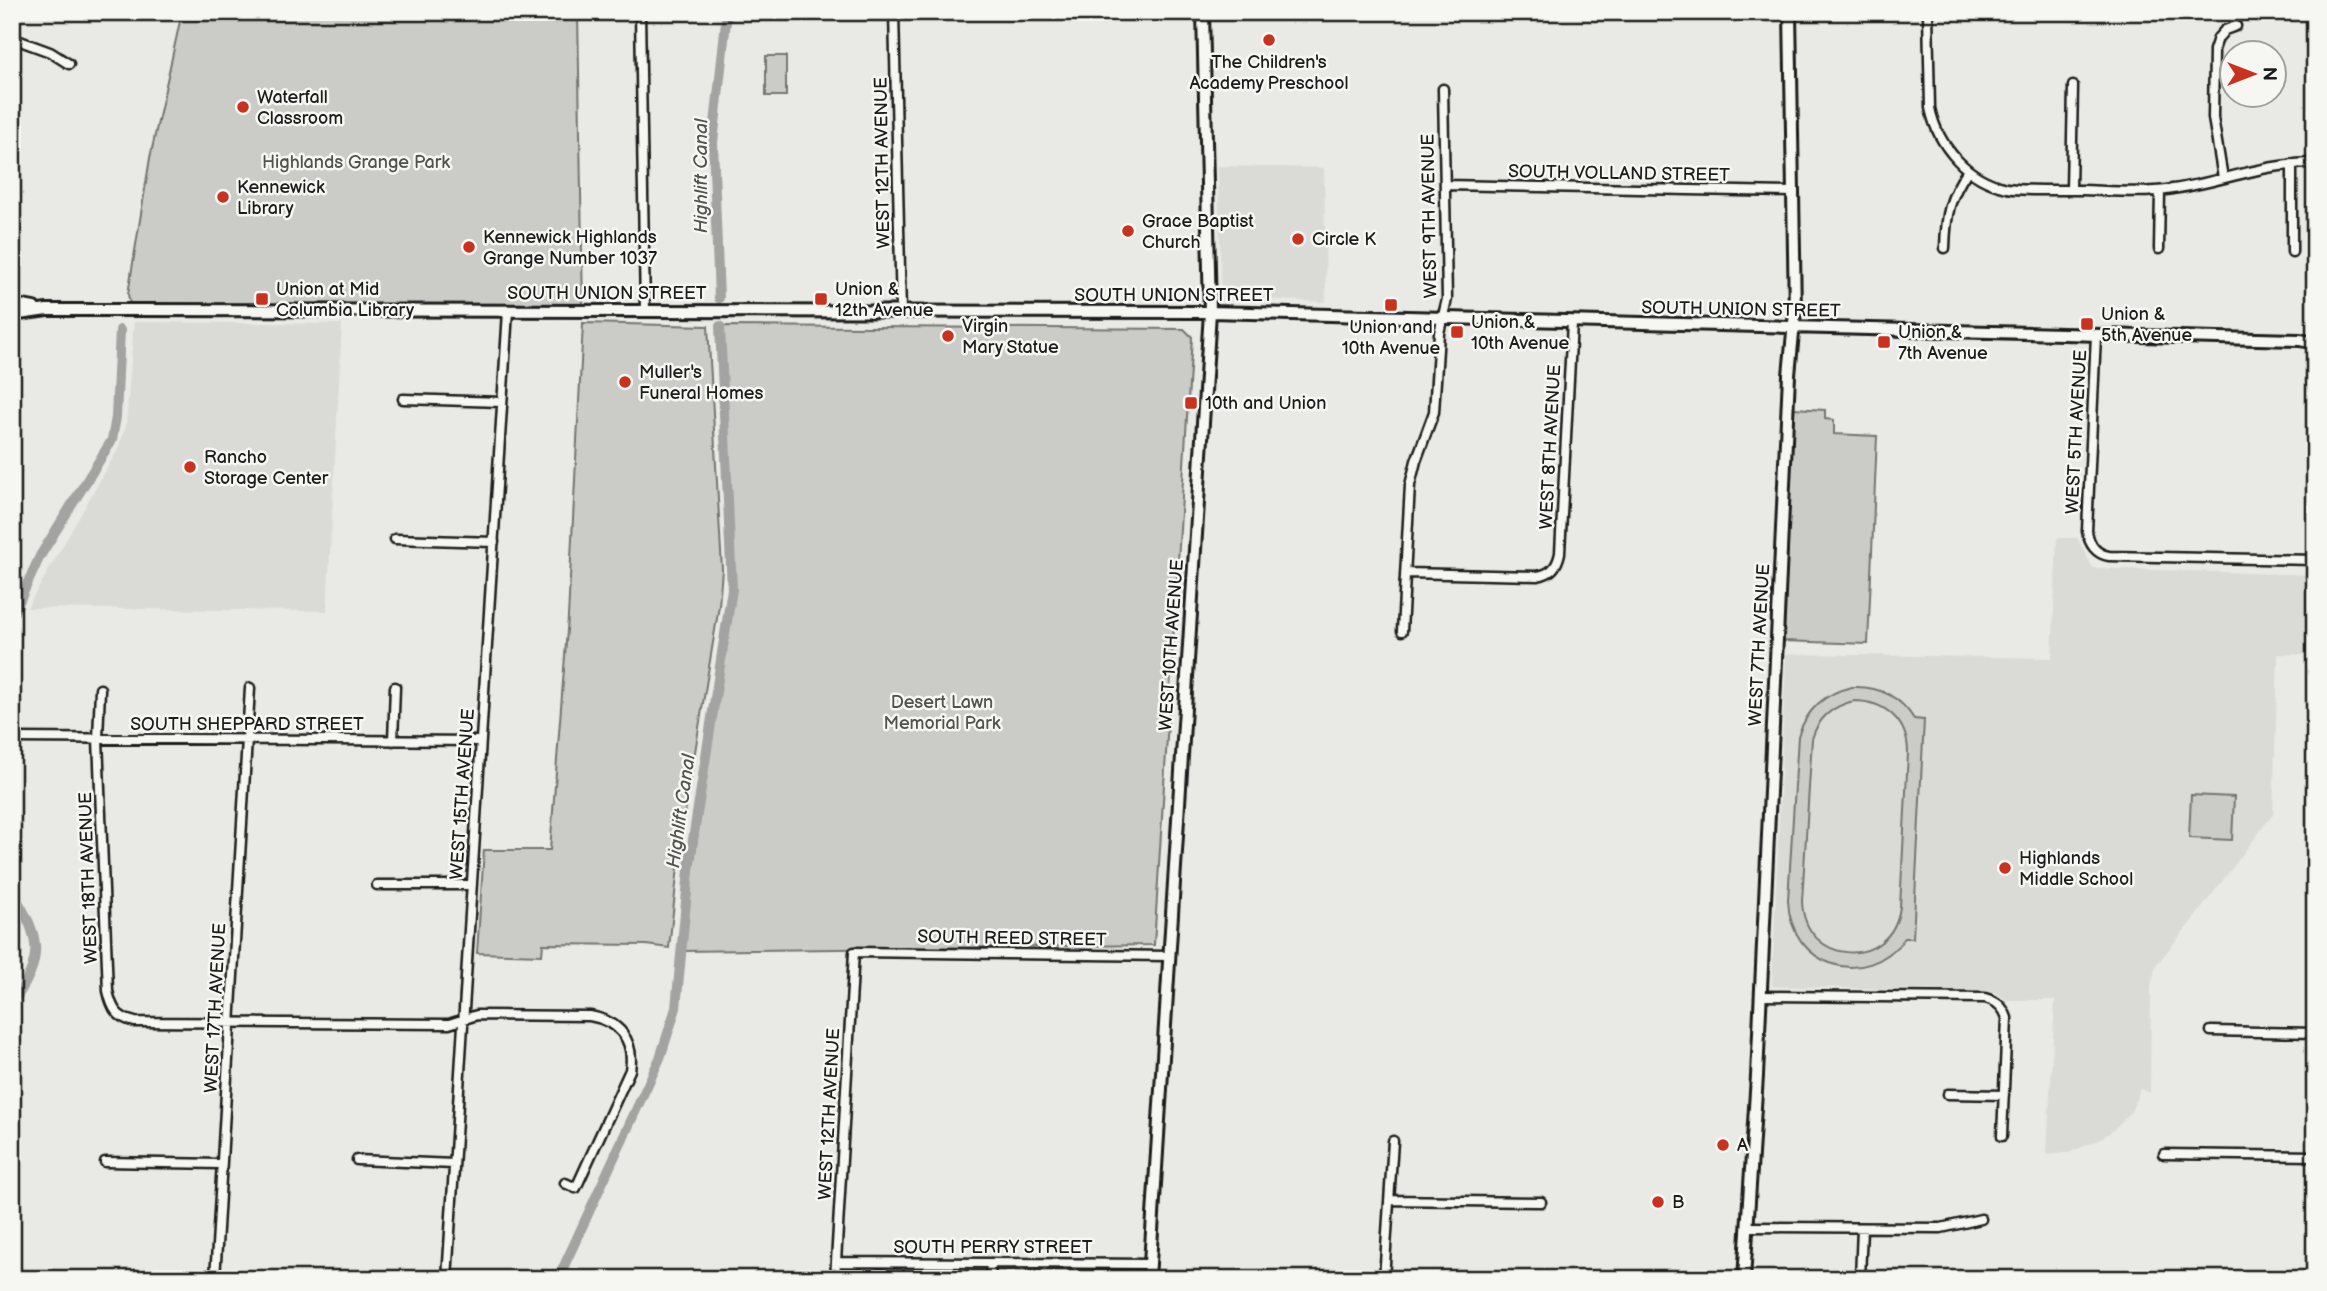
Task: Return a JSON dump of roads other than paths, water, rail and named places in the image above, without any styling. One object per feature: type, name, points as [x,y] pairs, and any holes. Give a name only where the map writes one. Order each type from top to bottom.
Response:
[{"type":"main road","name":"WEST 10TH AVENUE","points":[[1149,1279],[1210,312],[1203,12]]},
{"type":"main road","name":"WEST 7TH AVENUE","points":[[1744,1279],[1760,996],[1787,402],[1794,327],[1790,12]]},
{"type":"main road","name":"SOUTH UNION STREET","points":[[12,304],[47,310]]},
{"type":"main road","name":"SOUTH UNION STREET","points":[[12,315],[47,310],[1210,312],[2300,340],[2315,343]]},
{"type":"main road","name":"SOUTH UNION STREET","points":[[2300,340],[2315,337]]},
{"type":"street","points":[[640,12],[645,312]]},
{"type":"street","name":"WEST 12TH AVENUE","points":[[894,12],[901,313]]},
{"type":"street","points":[[1928,12],[1930,108],[1933,121],[1950,153],[1968,170],[2006,187],[2161,191],[2292,164],[2315,163]]},
{"type":"street","points":[[2223,178],[2213,118],[2214,50],[2218,38],[2225,30],[2236,26]]},
{"type":"street","points":[[12,38],[50,52],[69,64]]},
{"type":"street","points":[[2071,190],[2073,86]]},
{"type":"street","name":"WEST 9TH AVENUE","points":[[1402,631],[1410,485],[1434,412],[1439,333],[1447,299],[1443,89]]},
{"type":"street","points":[[2292,164],[2292,251]]},
{"type":"street","points":[[1945,248],[1948,207],[1952,195],[1968,170]]},
{"type":"street","name":"SOUTH VOLLAND STREET","points":[[1445,185],[1792,192]]},
{"type":"street","points":[[2159,249],[2161,191]]},
{"type":"street","name":"WEST 15TH AVENUE","points":[[447,1279],[508,311]]},
{"type":"street","name":"WEST 8TH AVENUE","points":[[1406,573],[1537,576],[1552,570],[1559,561],[1572,322]]},
{"type":"street","name":"WEST 5TH AVENUE","points":[[2096,335],[2087,531],[2093,547],[2102,555],[2109,556],[2315,560]]},
{"type":"street","points":[[403,400],[502,402]]},
{"type":"street","points":[[395,538],[494,542]]},
{"type":"street","points":[[393,741],[395,687]]},
{"type":"street","name":"WEST 17TH AVENUE","points":[[215,1279],[250,688]]},
{"type":"street","name":"WEST 18TH AVENUE","points":[[100,689],[98,739],[108,991],[111,1004],[117,1014],[135,1022],[230,1022]]},
{"type":"street","name":"SOUTH SHEPPARD STREET","points":[[12,738],[481,741]]},
{"type":"street","points":[[377,885],[472,885]]},
{"type":"street","name":"WEST 12TH AVENUE","points":[[835,1279],[854,952]]},
{"type":"street","name":"SOUTH REED STREET","points":[[854,952],[1169,956]]},
{"type":"street","points":[[1760,996],[1985,998],[1998,1004],[2007,1018],[2002,1136]]},
{"type":"street","points":[[230,1022],[449,1024],[477,1015],[590,1016],[614,1024],[626,1036],[631,1054],[628,1076],[576,1188],[565,1183]]},
{"type":"street","points":[[2211,1031],[2315,1033]]},
{"type":"street","points":[[1948,1094],[2004,1095]]},
{"type":"street","points":[[1384,1279],[1393,1141]]},
{"type":"street","points":[[2164,1154],[2315,1156]]},
{"type":"street","points":[[357,1160],[454,1164]]},
{"type":"street","points":[[105,1162],[221,1164]]},
{"type":"street","points":[[1389,1200],[1541,1202]]},
{"type":"street","points":[[1746,1227],[1941,1228],[1981,1219]]},
{"type":"street","points":[[1860,1279],[1862,1228]]},
{"type":"street","name":"SOUTH PERRY STREET","points":[[836,1262],[1150,1264]]},
{"type":"street","points":[[990,1279],[991,1263]]},
{"type":"waterway","name":"Highlift Canal","points":[[719,298],[713,143],[727,12]]},
{"type":"waterway","name":"Highlift Canal","points":[[558,1279],[660,1058],[676,1008],[690,859],[732,589],[720,326]]},
{"type":"waterway","points":[[12,617],[40,556],[112,440],[116,417],[120,330]]},
{"type":"waterway","points":[[12,892],[29,923],[35,948],[30,974],[12,1004]]},
{"type":"place","name":"The Children's Academy Preschool","points":[[1269,40]]},
{"type":"place","name":"Waterfall Classroom","points":[[243,107]]},
{"type":"place","name":"Kennewick Library","points":[[223,197]]},
{"type":"place","name":"Grace Baptist Church","points":[[1128,231]]},
{"type":"place","name":"Circle K","points":[[1298,239]]},
{"type":"place","name":"Kennewick Highlands Grange Number 1037","points":[[469,247]]},
{"type":"place","name":"Union at Mid Columbia Library","points":[[262,299]]},
{"type":"place","name":"Union & 12th Avenue","points":[[821,299]]},
{"type":"place","name":"Union and 10th Avenue","points":[[1391,305]]},
{"type":"place","name":"Union & 5th Avenue","points":[[2087,324]]},
{"type":"place","name":"Union & 10th Avenue","points":[[1457,332]]},
{"type":"place","name":"Virgin Mary Statue","points":[[948,336]]},
{"type":"place","name":"Union & 7th Avenue","points":[[1884,342]]},
{"type":"place","name":"Muller's Funeral Homes","points":[[625,382]]},
{"type":"place","name":"10th and Union","points":[[1191,403]]},
{"type":"place","name":"Rancho Storage Center","points":[[190,467]]},
{"type":"place","name":"Highlands Middle School","points":[[2005,868]]},
{"type":"place","name":"A","points":[[1723,1145]]},
{"type":"place","name":"B","points":[[1658,1202]]},
{"type":"park label","name":"Highlands Grange Park","points":[[356,162]]},
{"type":"park label","name":"Desert Lawn Memorial Park","points":[[942,712]]}]
